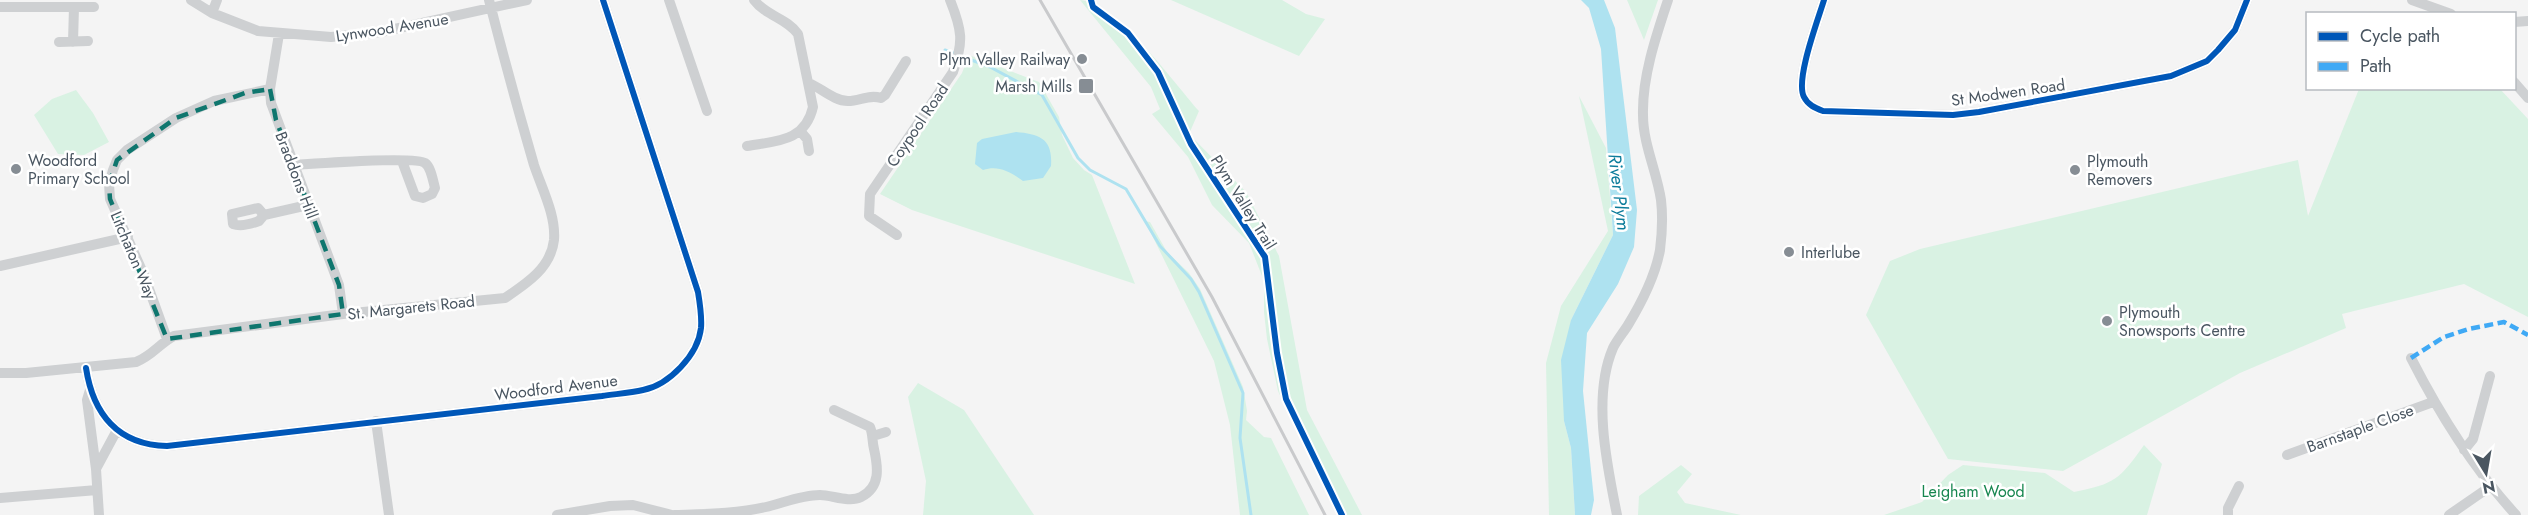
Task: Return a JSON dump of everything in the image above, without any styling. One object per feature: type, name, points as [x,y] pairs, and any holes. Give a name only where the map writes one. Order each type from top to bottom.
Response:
[{"type":"street","name":"Lynwood Avenue","points":[[191,0],[212,13],[258,31],[331,37],[381,32],[490,4],[527,0]]},
{"type":"street","points":[[212,13],[217,0]]},
{"type":"street","name":"Woodford Avenue","points":[[86,368],[90,390],[99,410],[117,430],[130,439],[152,446],[644,390],[656,386],[672,375],[695,347],[701,330],[698,291],[603,0]]},
{"type":"street","points":[[669,0],[706,111]]},
{"type":"street","points":[[747,146],[790,138],[801,132],[811,116],[813,107],[798,34],[792,25],[758,6],[754,0]]},
{"type":"street","name":"Coypool Road","points":[[897,235],[869,216],[870,194],[953,72],[959,56],[960,23],[950,0]]},
{"type":"street","points":[[1617,515],[1604,435],[1604,384],[1614,346],[1652,280],[1659,252],[1662,223],[1660,199],[1643,117],[1646,83],[1658,30],[1668,0]]},
{"type":"street","name":"St Modwen Road","points":[[1824,0],[1801,81],[1804,98],[1811,106],[1823,111],[1953,115],[2083,94],[2171,76],[2191,69],[2207,61],[2235,30],[2247,0]]},
{"type":"street","points":[[2412,0],[2445,12]]},
{"type":"street","name":"St. Margarets Road","points":[[167,339],[174,336],[343,314],[505,298],[525,285],[543,268],[554,242],[553,220],[535,166],[490,4]]},
{"type":"street","points":[[0,7],[94,7]]},
{"type":"street","points":[[74,7],[74,42]]},
{"type":"street","name":"Braddons Hill","points":[[279,34],[270,89],[276,120],[339,285],[343,314]]},
{"type":"street","points":[[59,42],[88,41]]},
{"type":"street","points":[[809,83],[838,99],[849,101],[873,96],[881,98],[906,61]]},
{"type":"street","points":[[2516,84],[2528,98]]},
{"type":"street","name":"Litchaton Way","points":[[167,339],[128,237],[110,199],[109,184],[117,160],[127,150],[177,118],[214,102],[270,89]]},
{"type":"street","points":[[801,132],[807,139],[809,151]]},
{"type":"street","points":[[293,165],[402,161]]},
{"type":"street","points":[[264,214],[308,205]]},
{"type":"street","points":[[0,266],[128,237]]},
{"type":"street","points":[[0,373],[26,373],[136,362],[148,358],[167,339]]},
{"type":"street","name":"Barnstaple Close","points":[[2411,358],[2433,402],[2464,450],[2516,515]]},
{"type":"street","points":[[2464,450],[2474,439],[2490,376]]},
{"type":"street","points":[[90,390],[87,400],[99,515]]},
{"type":"street","name":"Barnstaple Close","points":[[2287,455],[2433,402]]},
{"type":"street","points":[[557,515],[610,506],[633,506],[673,515],[753,509],[819,495],[861,498],[871,489],[877,477],[879,464],[873,447],[873,436],[870,427],[834,410]]},
{"type":"street","points":[[376,421],[389,515]]},
{"type":"street","points":[[96,469],[117,430]]},
{"type":"street","points":[[873,436],[886,432]]},
{"type":"street","points":[[2228,515],[2228,508],[2239,486]]},
{"type":"street","points":[[2449,515],[2491,486]]},
{"type":"street","points":[[0,498],[98,490]]},
{"type":"highlighted area","points":[[270,89],[276,120],[339,285],[343,314],[167,339],[110,199],[109,184],[117,160],[176,118],[245,93]]},
{"type":"green space","points":[[1080,0],[1095,4],[1111,15],[1160,64],[1199,111],[1189,134],[1246,192],[1279,256],[1307,410],[1362,515],[1337,515],[1278,391],[1267,339],[1264,281],[1249,243],[1212,205],[1188,157],[1152,114],[1160,109],[1151,87]]},
{"type":"green space","points":[[1171,0],[1282,0],[1306,14],[1325,19],[1299,56]]},
{"type":"green space","points":[[1627,0],[1658,0],[1644,40]]},
{"type":"green space","points":[[969,55],[1039,82],[1059,117],[1062,135],[1073,158],[1092,175],[1135,284],[912,210],[880,194],[962,73]]},
{"type":"green space","points":[[76,90],[93,113],[109,142],[84,155],[58,154],[34,115],[52,99]]},
{"type":"green space","name":"Plymouth Snowsports Centre","points":[[2359,90],[2501,90],[2528,119],[2528,317],[2464,284],[2342,314],[2346,328],[2240,373],[2063,471],[1948,459],[1866,315],[1890,261],[1920,249],[2298,160],[2308,216]]},
{"type":"green space","points":[[1579,96],[1606,148],[1613,235],[1571,320],[1564,421],[1571,448],[1575,515],[1549,515],[1546,363],[1561,306],[1608,231]]},
{"type":"green space","points":[[1145,221],[1150,222],[1167,252],[1189,273],[1200,289],[1243,387],[1247,411],[1246,420],[1264,437],[1271,438],[1309,515],[1240,515],[1230,425],[1214,361]]},
{"type":"green space","points":[[918,383],[964,410],[1034,515],[923,515],[926,481],[908,397]]},
{"type":"green space","name":"Leigham Wood","points":[[2144,445],[2162,464],[2147,515],[1884,515],[1922,502],[1948,475],[1963,465],[2045,473],[2074,492],[2088,489],[2108,483],[2122,473]]},
{"type":"green space","points":[[1681,465],[1692,474],[1677,492],[1685,503],[1741,515],[1638,515],[1639,496]]},
{"type":"water","name":"River Plym","points":[[1581,0],[1604,0],[1615,28],[1637,210],[1634,247],[1618,284],[1587,333],[1583,391],[1594,500],[1591,515],[1575,515],[1571,448],[1564,421],[1561,360],[1571,320],[1613,235],[1601,49],[1589,8]]},
{"type":"water","points":[[1016,132],[1032,134],[1047,144],[1050,150],[1051,166],[1043,178],[1023,181],[1004,170],[994,168],[983,170],[975,164],[977,143],[982,139]]},
{"type":"waterway","points":[[945,50],[990,67],[1042,95],[1078,158],[1090,170],[1126,189],[1160,246],[1191,279],[1199,292],[1243,393],[1240,438],[1251,515]]},
{"type":"railway","points":[[1040,0],[1212,297],[1325,515]]},
{"type":"marked path","points":[[2411,358],[2444,337],[2504,322],[2528,335]]},
{"type":"cycle path","points":[[86,368],[89,385],[95,399],[111,424],[135,440],[167,446],[622,393],[643,390],[663,382],[681,367],[699,338],[701,314],[698,292],[603,0]]},
{"type":"cycle path","name":"Plym Valley Trail","points":[[1091,0],[1093,7],[1128,33],[1158,72],[1191,144],[1265,257],[1277,353],[1286,399],[1342,515]]},
{"type":"cycle path","points":[[1824,0],[1802,77],[1804,97],[1810,104],[1823,111],[1953,115],[2171,76],[2207,61],[2235,30],[2247,0]]},
{"type":"place","name":"Plym Valley Railway","points":[[1082,59]]},
{"type":"place","name":"Marsh Mills","points":[[1086,86]]},
{"type":"place","name":"Woodford Primary School","points":[[16,169]]},
{"type":"place","name":"Plymouth Removers","points":[[2075,170]]},
{"type":"place","name":"Interlube","points":[[1789,252]]},
{"type":"place","name":"Plymouth Snowsports Centre","points":[[2107,321]]}]
